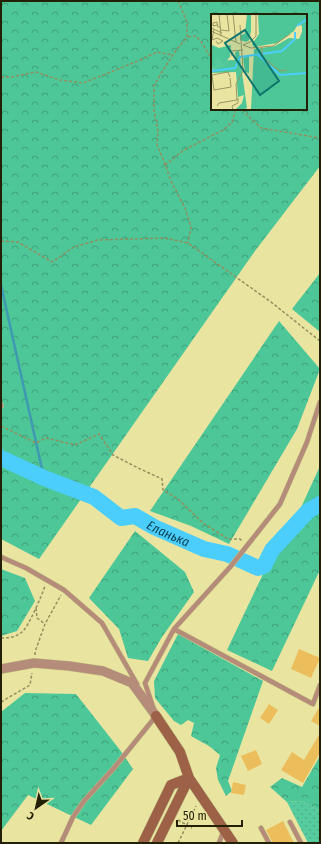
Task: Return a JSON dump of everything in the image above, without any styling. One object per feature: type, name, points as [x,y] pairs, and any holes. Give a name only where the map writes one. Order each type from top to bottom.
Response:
[{"type":"main road","points":[[156,716],[180,752],[189,778],[233,843]]},
{"type":"main road","points":[[143,843],[171,785],[189,778]]},
{"type":"main road","points":[[157,843],[189,778]]},
{"type":"street","points":[[1,669],[34,663],[103,671],[132,683],[156,716]]},
{"type":"lane","points":[[156,716],[145,683],[174,630],[231,566],[280,504],[307,442],[320,402]]},
{"type":"lane","points":[[1,557],[26,568],[64,590],[102,623],[156,716]]},
{"type":"lane","points":[[174,630],[313,704],[320,685]]},
{"type":"lane","points":[[61,843],[73,816],[84,801],[114,768],[156,716]]},
{"type":"lane","points":[[290,822],[301,843]]},
{"type":"lane","points":[[261,828],[269,843]]},
{"type":"lane","points":[[219,843],[224,830]]},
{"type":"path","points":[[178,1],[187,22],[187,37],[172,55],[154,86],[154,110],[158,131],[157,145],[171,182],[185,208],[191,227],[188,243]]},
{"type":"path","points":[[187,37],[196,36],[211,57]]},
{"type":"path","points":[[1,77],[11,77],[36,72],[60,80],[83,83],[157,52],[172,55]]},
{"type":"path","points":[[165,165],[184,150],[223,130],[232,122],[236,110]]},
{"type":"path","points":[[244,110],[261,128],[320,138]]},
{"type":"path","points":[[1,241],[18,242],[52,262],[74,247],[98,240],[164,238],[188,243],[271,302],[320,341]]},
{"type":"path","points":[[1,426],[36,443],[46,438],[75,445],[99,434],[113,455],[162,479],[163,490],[178,499],[203,523],[228,539],[240,539],[247,545]]},
{"type":"path","points":[[1,638],[11,638],[24,632],[48,581]]},
{"type":"path","points":[[1,702],[30,686],[35,652],[45,624],[64,590]]},
{"type":"path","points":[[36,608],[36,618],[45,624]]},
{"type":"path","points":[[178,843],[194,810]]},
{"type":"path","points":[[175,819],[192,828]]},
{"type":"green space","points":[[1,1],[320,1],[320,166],[255,251],[39,559],[1,539]]},
{"type":"green space","points":[[320,273],[320,332],[292,309]]},
{"type":"green space","points":[[279,321],[320,369],[297,429],[229,544],[191,526],[150,511]]},
{"type":"green space","points":[[320,466],[320,570],[272,671],[227,650],[264,572],[288,536]]},
{"type":"green space","points":[[135,531],[185,572],[194,592],[162,637],[148,661],[128,658],[119,629],[89,598]]},
{"type":"green space","points":[[1,569],[25,578],[35,601],[17,631],[1,636]]},
{"type":"green space","points":[[178,634],[263,681],[228,781],[232,791],[226,796],[218,780],[216,768],[220,755],[209,746],[191,736],[194,723],[188,720],[181,725],[174,721],[155,698],[154,681]]},
{"type":"green space","points":[[25,693],[76,694],[133,769],[91,825],[28,795],[1,831],[1,712]]},
{"type":"green space","points":[[320,756],[320,811],[302,801],[287,802],[270,787],[282,778],[302,787]]},
{"type":"green space","points":[[302,801],[320,811],[320,843],[308,843],[287,802]]},
{"type":"building","points":[[299,649],[320,658],[311,678],[291,669]]},
{"type":"building","points":[[269,704],[278,710],[269,724],[260,718]]},
{"type":"building","points":[[320,706],[320,726],[311,721]]},
{"type":"building","points":[[320,733],[320,753],[303,783],[281,770],[292,752],[304,760]]},
{"type":"building","points":[[256,750],[262,764],[248,771],[241,756]]},
{"type":"building","points":[[233,782],[246,785],[244,795],[231,793]]},
{"type":"building","points":[[283,821],[294,843],[273,843],[266,830]]},
{"type":"waterway","points":[[1,285],[44,478]]},
{"type":"waterway","name":"Еланька","points":[[1,458],[44,478],[94,497],[121,518],[135,516],[154,527],[204,549],[227,554],[258,568],[264,566],[272,550],[308,511],[320,504]]}]
